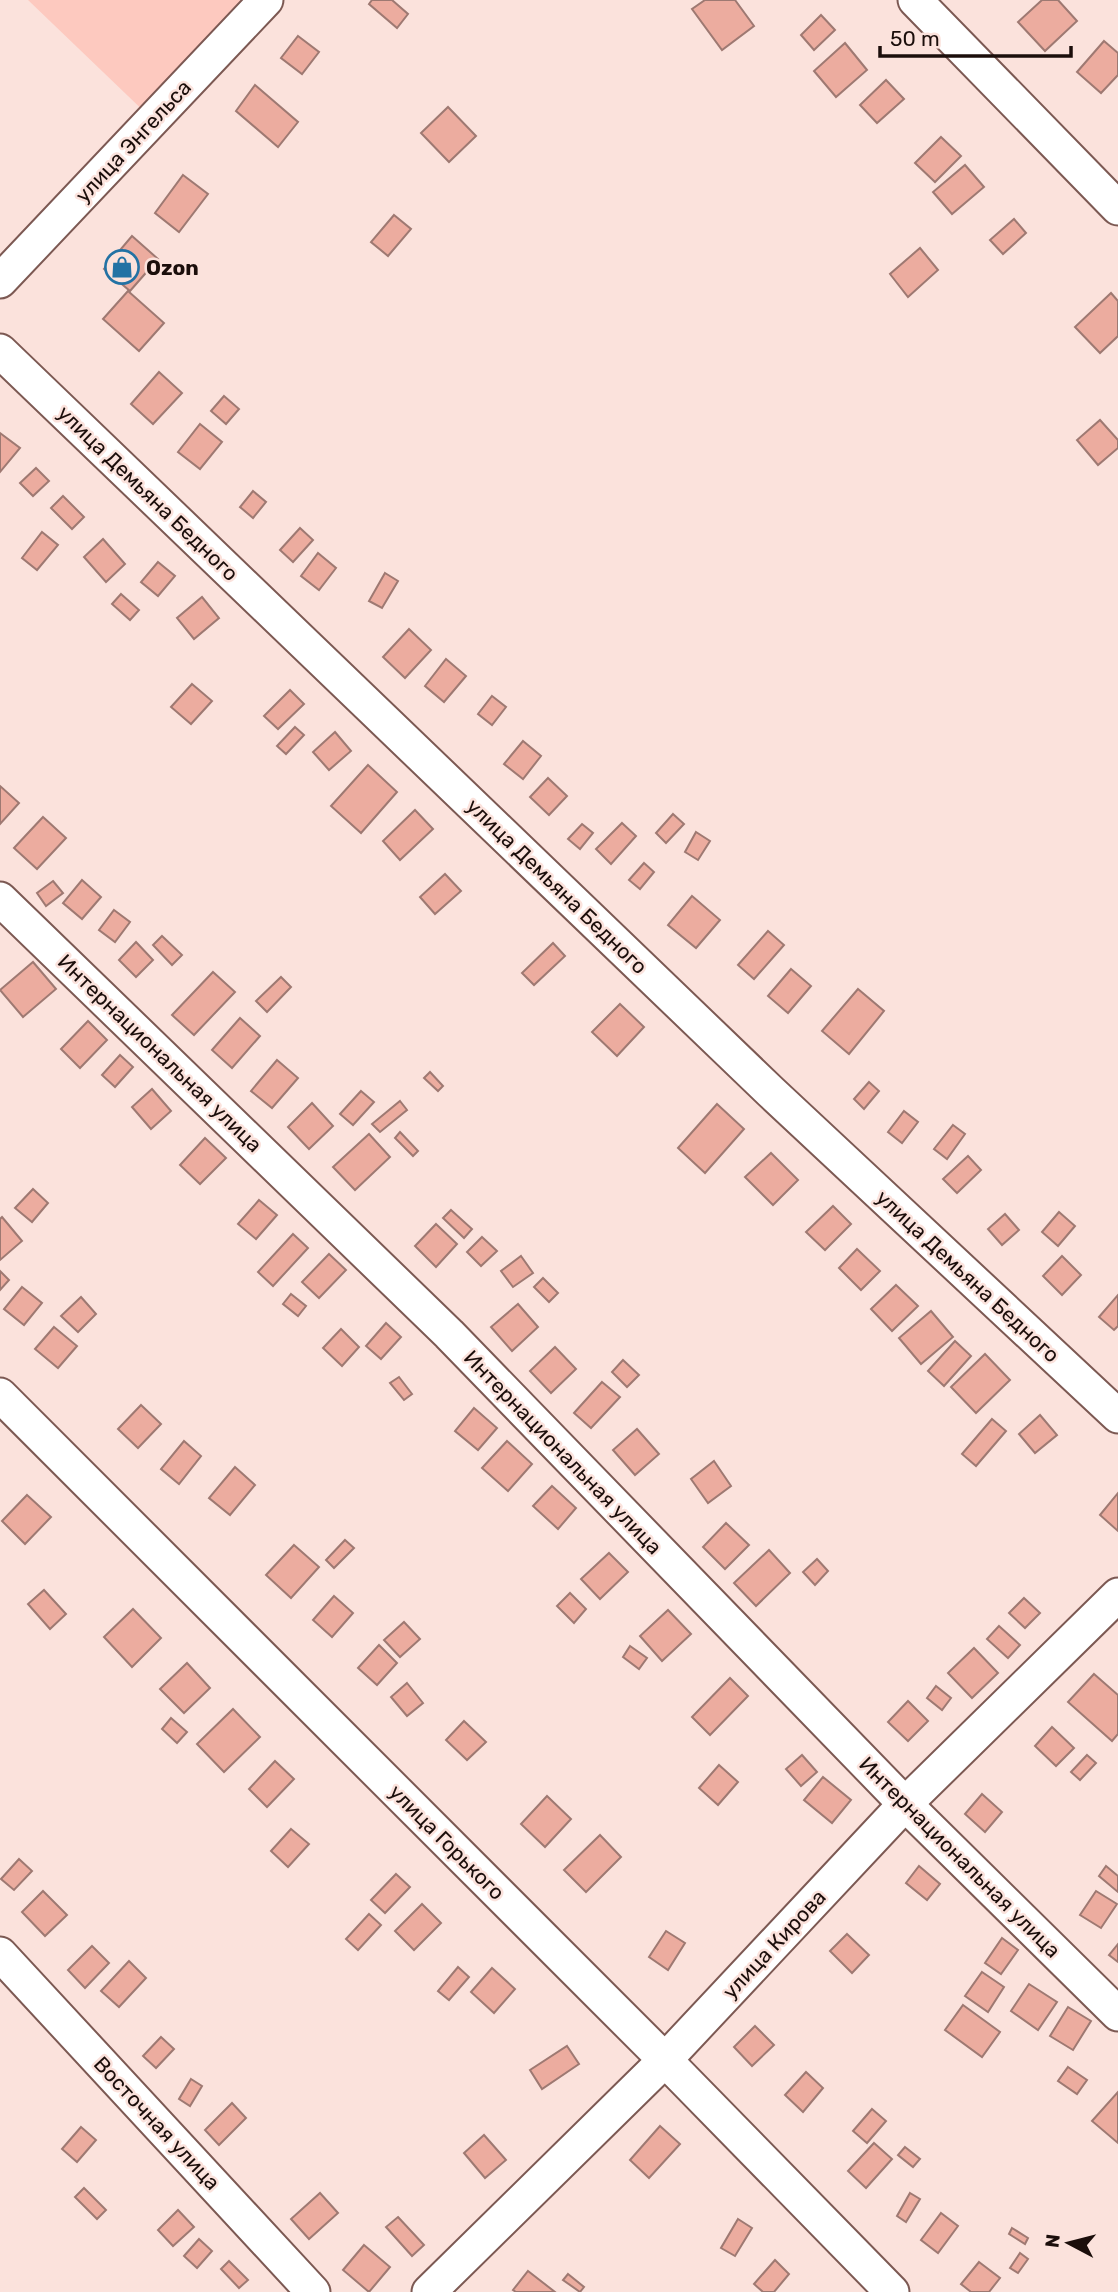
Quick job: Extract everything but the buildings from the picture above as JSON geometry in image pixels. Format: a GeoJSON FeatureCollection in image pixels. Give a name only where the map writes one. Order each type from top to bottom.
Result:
{"type":"FeatureCollection","features":[{"type":"Feature","properties":{"kind":"street","name":"улица Энгельса"},"geometry":{"type":"LineString","coordinates":[[0,281],[266,0]]}},
{"type":"Feature","properties":{"kind":"street"},"geometry":{"type":"LineString","coordinates":[[915,0],[1118,208]]}},
{"type":"Feature","properties":{"kind":"street","name":"улица Демьяна Бедного"},"geometry":{"type":"LineString","coordinates":[[0,351],[771,1092],[1118,1416]]}},
{"type":"Feature","properties":{"kind":"street","name":"Интернациональная улица"},"geometry":{"type":"LineString","coordinates":[[0,898],[449,1334],[905,1804],[1118,2014]]}},
{"type":"Feature","properties":{"kind":"street","name":"улица Горького"},"geometry":{"type":"LineString","coordinates":[[0,1395],[665,2060],[892,2292]]}},
{"type":"Feature","properties":{"kind":"street","name":"улица Кирова"},"geometry":{"type":"LineString","coordinates":[[429,2292],[665,2060],[905,1804],[1118,1595]]}},
{"type":"Feature","properties":{"kind":"street","name":"Восточная улица"},"geometry":{"type":"LineString","coordinates":[[0,1954],[313,2292]]}},
{"type":"Feature","properties":{"kind":"shaded area"},"geometry":{"type":"Polygon","coordinates":[[[28,0],[267,0],[153,120],[28,0]]]}},
{"type":"Feature","properties":{"kind":"place","name":"Ozon"},"geometry":{"type":"Point","coordinates":[122,267]}}]}
